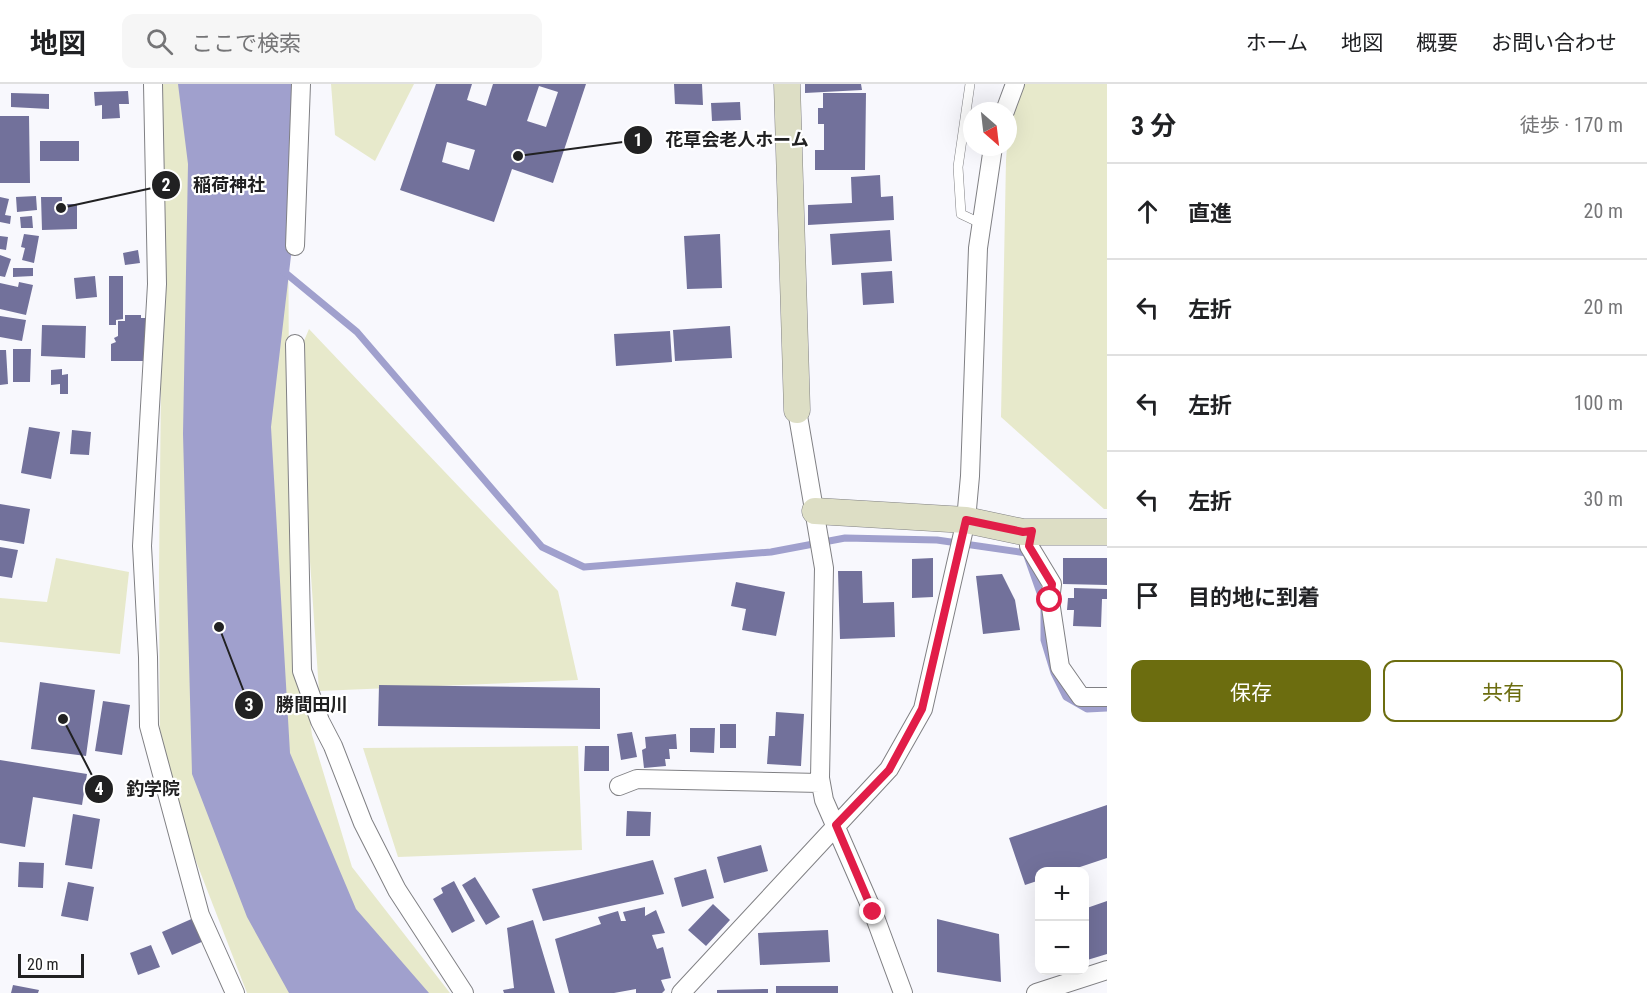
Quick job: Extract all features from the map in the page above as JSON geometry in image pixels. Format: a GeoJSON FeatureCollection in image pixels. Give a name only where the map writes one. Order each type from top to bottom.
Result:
{"type":"FeatureCollection","features":[{"type":"Feature","properties":{"kind":"street"},"geometry":{"type":"LineString","coordinates":[[153,84],[157,284],[142,546],[149,726],[200,915],[235,993]]}},
{"type":"Feature","properties":{"kind":"street"},"geometry":{"type":"LineString","coordinates":[[295,246],[301,84]]}},
{"type":"Feature","properties":{"kind":"street"},"geometry":{"type":"LineString","coordinates":[[787,84],[797,410],[824,568],[820,783],[824,800],[873,912],[903,993]]}},
{"type":"Feature","properties":{"kind":"street"},"geometry":{"type":"LineString","coordinates":[[1008,102],[1015,84]]}},
{"type":"Feature","properties":{"kind":"street"},"geometry":{"type":"LineString","coordinates":[[681,993],[889,770],[922,709],[965,525],[970,476],[978,248],[992,156]]}},
{"type":"Feature","properties":{"kind":"street"},"geometry":{"type":"LineString","coordinates":[[295,344],[302,671],[320,721],[333,746],[363,823],[398,890],[464,993]]}},
{"type":"Feature","properties":{"kind":"street"},"geometry":{"type":"LineString","coordinates":[[816,520],[965,525],[1023,532],[1107,532]]}},
{"type":"Feature","properties":{"kind":"street"},"geometry":{"type":"LineString","coordinates":[[1032,531],[1029,546],[1052,584],[1050,600],[1060,666],[1081,697],[1107,697]]}},
{"type":"Feature","properties":{"kind":"street"},"geometry":{"type":"LineString","coordinates":[[619,786],[637,779],[820,783]]}},
{"type":"Feature","properties":{"kind":"street"},"geometry":{"type":"LineString","coordinates":[[1036,993],[1107,969]]}},
{"type":"Feature","properties":{"kind":"lane"},"geometry":{"type":"LineString","coordinates":[[970,84],[958,167],[961,214],[982,224]]}},
{"type":"Feature","properties":{"kind":"green space"},"geometry":{"type":"Polygon","coordinates":[[[143,84],[281,84],[288,194],[290,573],[312,735],[352,867],[450,993],[247,993],[160,768],[159,574],[163,194],[143,84]]]}},
{"type":"Feature","properties":{"kind":"green space"},"geometry":{"type":"Polygon","coordinates":[[[331,84],[414,84],[375,161],[335,135],[331,84]]]}},
{"type":"Feature","properties":{"kind":"green space"},"geometry":{"type":"Polygon","coordinates":[[[1012,84],[1107,84],[1107,509],[1104,509],[1001,417],[1006,160],[1006,156],[1017,156],[1017,102],[1011,102],[1012,84]]]}},
{"type":"Feature","properties":{"kind":"green space"},"geometry":{"type":"Polygon","coordinates":[[[309,329],[558,591],[578,680],[319,691],[296,360],[309,329]]]}},
{"type":"Feature","properties":{"kind":"green space"},"geometry":{"type":"Polygon","coordinates":[[[56,558],[129,572],[120,654],[0,642],[0,598],[47,602],[56,558]]]}},
{"type":"Feature","properties":{"kind":"green space"},"geometry":{"type":"Polygon","coordinates":[[[578,746],[582,850],[398,857],[363,748],[578,746]]]}},
{"type":"Feature","properties":{"kind":"water"},"geometry":{"type":"Polygon","coordinates":[[[178,84],[300,84],[296,213],[271,427],[290,753],[356,909],[429,993],[289,993],[247,917],[192,774],[183,434],[188,164],[178,84]]]}},
{"type":"Feature","properties":{"kind":"building"},"geometry":{"type":"Polygon","coordinates":[[[436,84],[472,84],[467,100],[486,106],[493,84],[586,84],[553,183],[512,169],[494,222],[400,190],[436,84]],[[539,86],[527,121],[546,127],[558,92],[539,86]],[[447,142],[442,162],[469,170],[475,150],[447,142]]]}},
{"type":"Feature","properties":{"kind":"building"},"geometry":{"type":"Polygon","coordinates":[[[674,84],[702,84],[703,105],[675,104],[674,84]]]}},
{"type":"Feature","properties":{"kind":"building"},"geometry":{"type":"Polygon","coordinates":[[[805,84],[861,84],[862,90],[805,93],[805,84]]]}},
{"type":"Feature","properties":{"kind":"building"},"geometry":{"type":"Polygon","coordinates":[[[128,91],[129,104],[119,104],[120,118],[102,119],[102,105],[95,106],[94,92],[128,91]]]}},
{"type":"Feature","properties":{"kind":"building"},"geometry":{"type":"Polygon","coordinates":[[[11,93],[49,94],[49,109],[11,107],[11,93]]]}},
{"type":"Feature","properties":{"kind":"building"},"geometry":{"type":"Polygon","coordinates":[[[823,93],[866,93],[865,170],[815,170],[815,150],[824,150],[824,124],[818,124],[818,108],[823,108],[823,93]]]}},
{"type":"Feature","properties":{"kind":"building"},"geometry":{"type":"Polygon","coordinates":[[[740,102],[741,120],[712,121],[711,103],[740,102]]]}},
{"type":"Feature","properties":{"kind":"building"},"geometry":{"type":"Polygon","coordinates":[[[0,116],[29,116],[30,183],[0,183],[0,116]]]}},
{"type":"Feature","properties":{"kind":"building"},"geometry":{"type":"Polygon","coordinates":[[[40,141],[79,141],[79,161],[40,161],[40,141]]]}},
{"type":"Feature","properties":{"kind":"building"},"geometry":{"type":"Polygon","coordinates":[[[880,175],[881,197],[893,196],[894,220],[808,225],[808,205],[852,203],[851,177],[880,175]]]}},
{"type":"Feature","properties":{"kind":"building"},"geometry":{"type":"Polygon","coordinates":[[[36,196],[37,210],[17,212],[16,197],[36,196]]]}},
{"type":"Feature","properties":{"kind":"building"},"geometry":{"type":"Polygon","coordinates":[[[0,197],[9,199],[5,215],[11,216],[10,224],[0,222],[0,197]]]}},
{"type":"Feature","properties":{"kind":"building"},"geometry":{"type":"Polygon","coordinates":[[[41,197],[62,197],[62,204],[77,204],[77,229],[42,230],[41,197]]]}},
{"type":"Feature","properties":{"kind":"building"},"geometry":{"type":"Polygon","coordinates":[[[32,216],[33,228],[21,228],[20,217],[32,216]]]}},
{"type":"Feature","properties":{"kind":"building"},"geometry":{"type":"Polygon","coordinates":[[[890,230],[892,261],[832,265],[830,234],[890,230]]]}},
{"type":"Feature","properties":{"kind":"building"},"geometry":{"type":"Polygon","coordinates":[[[24,234],[39,236],[34,263],[22,260],[25,248],[21,247],[24,234]]]}},
{"type":"Feature","properties":{"kind":"building"},"geometry":{"type":"Polygon","coordinates":[[[720,234],[722,288],[687,289],[684,236],[720,234]]]}},
{"type":"Feature","properties":{"kind":"building"},"geometry":{"type":"Polygon","coordinates":[[[0,236],[8,237],[6,250],[0,249],[0,236]]]}},
{"type":"Feature","properties":{"kind":"building"},"geometry":{"type":"Polygon","coordinates":[[[138,250],[140,263],[125,265],[123,253],[138,250]]]}},
{"type":"Feature","properties":{"kind":"building"},"geometry":{"type":"Polygon","coordinates":[[[0,255],[11,259],[5,277],[0,276],[0,255]]]}},
{"type":"Feature","properties":{"kind":"building"},"geometry":{"type":"Polygon","coordinates":[[[13,268],[33,268],[33,276],[13,277],[13,268]]]}},
{"type":"Feature","properties":{"kind":"building"},"geometry":{"type":"Polygon","coordinates":[[[892,271],[894,303],[863,305],[861,273],[892,271]]]}},
{"type":"Feature","properties":{"kind":"building"},"geometry":{"type":"Polygon","coordinates":[[[95,276],[97,297],[76,299],[74,278],[95,276]]]}},
{"type":"Feature","properties":{"kind":"building"},"geometry":{"type":"Polygon","coordinates":[[[109,276],[123,276],[123,319],[116,320],[116,325],[109,325],[109,276]]]}},
{"type":"Feature","properties":{"kind":"building"},"geometry":{"type":"Polygon","coordinates":[[[19,282],[33,285],[26,315],[0,309],[0,283],[18,287],[19,282]]]}},
{"type":"Feature","properties":{"kind":"building"},"geometry":{"type":"Polygon","coordinates":[[[125,315],[141,315],[141,318],[146,318],[147,361],[111,361],[111,344],[116,342],[114,338],[118,336],[118,321],[125,321],[125,315]]]}},
{"type":"Feature","properties":{"kind":"building"},"geometry":{"type":"Polygon","coordinates":[[[0,316],[26,320],[22,341],[0,337],[0,316]]]}},
{"type":"Feature","properties":{"kind":"building"},"geometry":{"type":"Polygon","coordinates":[[[42,325],[86,326],[85,358],[41,356],[42,325]]]}},
{"type":"Feature","properties":{"kind":"building"},"geometry":{"type":"Polygon","coordinates":[[[730,326],[732,358],[675,361],[673,330],[730,326]]]}},
{"type":"Feature","properties":{"kind":"building"},"geometry":{"type":"Polygon","coordinates":[[[670,331],[672,362],[616,366],[614,334],[670,331]]]}},
{"type":"Feature","properties":{"kind":"building"},"geometry":{"type":"Polygon","coordinates":[[[13,349],[31,349],[30,382],[13,382],[13,349]]]}},
{"type":"Feature","properties":{"kind":"building"},"geometry":{"type":"Polygon","coordinates":[[[0,350],[6,350],[8,384],[0,385],[0,350]]]}},
{"type":"Feature","properties":{"kind":"building"},"geometry":{"type":"Polygon","coordinates":[[[62,369],[62,375],[68,374],[68,394],[60,394],[60,384],[51,385],[51,370],[62,369]]]}},
{"type":"Feature","properties":{"kind":"building"},"geometry":{"type":"Polygon","coordinates":[[[29,427],[60,432],[51,479],[21,473],[29,427]]]}},
{"type":"Feature","properties":{"kind":"building"},"geometry":{"type":"Polygon","coordinates":[[[72,430],[91,432],[89,455],[70,454],[72,430]]]}},
{"type":"Feature","properties":{"kind":"building"},"geometry":{"type":"Polygon","coordinates":[[[0,504],[30,509],[24,544],[0,540],[0,504]]]}},
{"type":"Feature","properties":{"kind":"building"},"geometry":{"type":"Polygon","coordinates":[[[0,547],[18,550],[12,578],[0,576],[0,547]]]}},
{"type":"Feature","properties":{"kind":"building"},"geometry":{"type":"Polygon","coordinates":[[[933,558],[933,597],[912,598],[912,559],[933,558]]]}},
{"type":"Feature","properties":{"kind":"building"},"geometry":{"type":"Polygon","coordinates":[[[1063,558],[1107,558],[1107,585],[1063,584],[1063,558]]]}},
{"type":"Feature","properties":{"kind":"building"},"geometry":{"type":"Polygon","coordinates":[[[838,571],[862,571],[863,603],[894,602],[895,637],[840,639],[838,571]]]}},
{"type":"Feature","properties":{"kind":"building"},"geometry":{"type":"Polygon","coordinates":[[[1002,574],[1015,600],[1020,630],[983,634],[976,576],[1002,574]]]}},
{"type":"Feature","properties":{"kind":"building"},"geometry":{"type":"Polygon","coordinates":[[[736,582],[785,592],[776,636],[742,630],[746,609],[731,606],[736,582]]]}},
{"type":"Feature","properties":{"kind":"building"},"geometry":{"type":"Polygon","coordinates":[[[1074,588],[1107,589],[1107,599],[1102,599],[1101,627],[1073,626],[1074,610],[1067,610],[1068,598],[1074,598],[1074,588]]]}},
{"type":"Feature","properties":{"kind":"building"},"geometry":{"type":"Polygon","coordinates":[[[40,682],[95,690],[86,756],[31,749],[40,682]]]}},
{"type":"Feature","properties":{"kind":"building"},"geometry":{"type":"Polygon","coordinates":[[[379,685],[600,688],[600,729],[378,726],[379,685]]]}},
{"type":"Feature","properties":{"kind":"building"},"geometry":{"type":"Polygon","coordinates":[[[103,701],[130,705],[122,755],[95,751],[103,701]]]}},
{"type":"Feature","properties":{"kind":"building"},"geometry":{"type":"Polygon","coordinates":[[[776,712],[804,714],[801,766],[767,764],[769,736],[775,736],[776,712]]]}},
{"type":"Feature","properties":{"kind":"building"},"geometry":{"type":"Polygon","coordinates":[[[720,724],[736,724],[736,748],[720,748],[720,724]]]}},
{"type":"Feature","properties":{"kind":"building"},"geometry":{"type":"Polygon","coordinates":[[[690,728],[715,728],[714,753],[690,752],[690,728]]]}},
{"type":"Feature","properties":{"kind":"building"},"geometry":{"type":"Polygon","coordinates":[[[632,732],[637,757],[621,760],[617,734],[632,732]]]}},
{"type":"Feature","properties":{"kind":"building"},"geometry":{"type":"Polygon","coordinates":[[[676,734],[677,749],[669,749],[670,759],[665,759],[666,766],[644,768],[642,750],[646,748],[645,737],[676,734]]]}},
{"type":"Feature","properties":{"kind":"building"},"geometry":{"type":"Polygon","coordinates":[[[585,746],[609,746],[609,771],[584,771],[585,746]]]}},
{"type":"Feature","properties":{"kind":"building"},"geometry":{"type":"Polygon","coordinates":[[[0,760],[87,774],[82,805],[33,797],[25,847],[0,843],[0,760]]]}},
{"type":"Feature","properties":{"kind":"building"},"geometry":{"type":"Polygon","coordinates":[[[1107,805],[1107,858],[1080,867],[1035,867],[1035,882],[1025,885],[1009,838],[1107,805]]]}},
{"type":"Feature","properties":{"kind":"building"},"geometry":{"type":"Polygon","coordinates":[[[627,811],[651,812],[650,836],[626,836],[627,811]]]}},
{"type":"Feature","properties":{"kind":"building"},"geometry":{"type":"Polygon","coordinates":[[[73,814],[100,819],[92,869],[65,865],[73,814]]]}},
{"type":"Feature","properties":{"kind":"building"},"geometry":{"type":"Polygon","coordinates":[[[761,845],[768,871],[724,883],[717,857],[761,845]]]}},
{"type":"Feature","properties":{"kind":"building"},"geometry":{"type":"Polygon","coordinates":[[[653,860],[664,894],[543,921],[532,889],[653,860]]]}},
{"type":"Feature","properties":{"kind":"building"},"geometry":{"type":"Polygon","coordinates":[[[19,862],[44,863],[43,888],[18,887],[19,862]]]}},
{"type":"Feature","properties":{"kind":"building"},"geometry":{"type":"Polygon","coordinates":[[[706,869],[714,898],[682,907],[674,878],[706,869]]]}},
{"type":"Feature","properties":{"kind":"building"},"geometry":{"type":"Polygon","coordinates":[[[475,877],[500,917],[486,925],[462,885],[475,877]]]}},
{"type":"Feature","properties":{"kind":"building"},"geometry":{"type":"Polygon","coordinates":[[[454,881],[475,921],[452,933],[433,899],[443,893],[441,888],[454,881]]]}},
{"type":"Feature","properties":{"kind":"building"},"geometry":{"type":"Polygon","coordinates":[[[68,882],[94,887],[88,921],[61,916],[68,882]]]}},
{"type":"Feature","properties":{"kind":"building"},"geometry":{"type":"Polygon","coordinates":[[[1107,901],[1107,954],[1089,959],[1089,921],[1089,907],[1107,901]]]}},
{"type":"Feature","properties":{"kind":"building"},"geometry":{"type":"Polygon","coordinates":[[[713,904],[730,920],[706,946],[688,930],[713,904]]]}},
{"type":"Feature","properties":{"kind":"building"},"geometry":{"type":"Polygon","coordinates":[[[645,907],[645,916],[656,910],[665,933],[652,935],[657,949],[663,947],[671,978],[661,980],[665,990],[662,993],[636,993],[636,989],[614,993],[569,993],[555,939],[601,924],[598,917],[618,911],[621,921],[626,921],[623,912],[645,907]]]}},
{"type":"Feature","properties":{"kind":"building"},"geometry":{"type":"Polygon","coordinates":[[[196,917],[206,940],[172,955],[162,932],[196,917]]]}},
{"type":"Feature","properties":{"kind":"building"},"geometry":{"type":"Polygon","coordinates":[[[937,919],[999,934],[1001,982],[937,972],[937,919]]]}},
{"type":"Feature","properties":{"kind":"building"},"geometry":{"type":"Polygon","coordinates":[[[533,920],[555,993],[504,993],[503,990],[514,988],[507,928],[533,920]]]}},
{"type":"Feature","properties":{"kind":"building"},"geometry":{"type":"Polygon","coordinates":[[[828,930],[830,962],[760,965],[758,933],[828,930]]]}},
{"type":"Feature","properties":{"kind":"building"},"geometry":{"type":"Polygon","coordinates":[[[151,945],[160,967],[138,975],[130,953],[151,945]]]}},
{"type":"Feature","properties":{"kind":"building"},"geometry":{"type":"Polygon","coordinates":[[[13,985],[39,990],[38,993],[11,993],[13,985]]]}},
{"type":"Feature","properties":{"kind":"building"},"geometry":{"type":"Polygon","coordinates":[[[776,986],[838,986],[838,993],[776,993],[776,986]]]}},
{"type":"Feature","properties":{"kind":"building"},"geometry":{"type":"Polygon","coordinates":[[[768,989],[768,993],[717,993],[717,990],[768,989]]]}},
{"type":"Feature","properties":{"kind":"waterway"},"geometry":{"type":"LineString","coordinates":[[282,270],[357,332],[542,547],[584,567],[771,552],[845,538],[937,540],[1026,553],[1044,604],[1044,640],[1054,673],[1066,697],[1087,709],[1107,708]]}},
{"type":"Feature","properties":{"kind":"place","name":"花草会老人ホーム"},"geometry":{"type":"Point","coordinates":[518,156]}},
{"type":"Feature","properties":{"kind":"place","name":"稲荷神社"},"geometry":{"type":"Point","coordinates":[61,208]}},
{"type":"Feature","properties":{"kind":"place","name":"勝間田川"},"geometry":{"type":"Point","coordinates":[219,627]}},
{"type":"Feature","properties":{"kind":"place","name":"釣学院"},"geometry":{"type":"Point","coordinates":[63,719]}},
{"type":"Feature","properties":{"kind":"route"},"geometry":{"type":"LineString","coordinates":[[873,912],[836,825],[889,770],[922,709],[966,520],[1023,532],[1032,531],[1029,546],[1052,584],[1050,600]]}}]}
